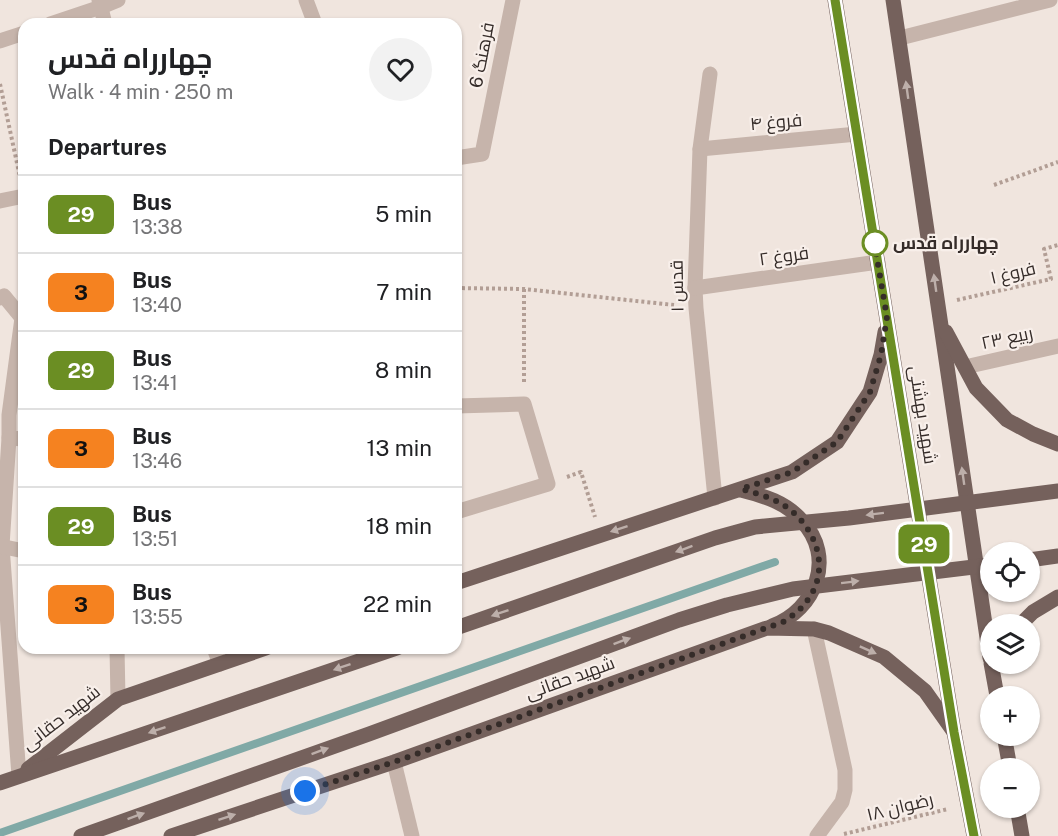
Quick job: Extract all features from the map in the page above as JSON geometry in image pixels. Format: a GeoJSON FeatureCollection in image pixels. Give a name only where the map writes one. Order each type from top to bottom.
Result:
{"type":"FeatureCollection","features":[{"type":"Feature","properties":{"kind":"main road","name":"شهید بهشتی"},"geometry":{"type":"LineString","coordinates":[[835,0],[954,732],[974,836]]}},
{"type":"Feature","properties":{"kind":"main road","name":"شهید بهشتی"},"geometry":{"type":"LineString","coordinates":[[893,0],[984,614]]}},
{"type":"Feature","properties":{"kind":"main road"},"geometry":{"type":"LineString","coordinates":[[462,581],[792,472],[837,442],[870,392],[881,355],[887,317]]}},
{"type":"Feature","properties":{"kind":"main road"},"geometry":{"type":"LineString","coordinates":[[941,322],[976,388],[1007,420],[1058,444]]}},
{"type":"Feature","properties":{"kind":"main road"},"geometry":{"type":"LineString","coordinates":[[741,489],[780,502],[802,520],[812,535],[818,551],[819,568],[816,584],[808,600],[797,613],[767,628]]}},
{"type":"Feature","properties":{"kind":"main road"},"geometry":{"type":"LineString","coordinates":[[462,626],[715,538],[755,527],[849,518],[1058,491]]}},
{"type":"Feature","properties":{"kind":"main road"},"geometry":{"type":"LineString","coordinates":[[1040,558],[1058,556]]}},
{"type":"Feature","properties":{"kind":"main road"},"geometry":{"type":"LineString","coordinates":[[81,836],[679,620],[727,605],[793,590],[980,566]]}},
{"type":"Feature","properties":{"kind":"main road"},"geometry":{"type":"LineString","coordinates":[[1031,614],[1058,597]]}},
{"type":"Feature","properties":{"kind":"main road","name":"شهید حقانی"},"geometry":{"type":"LineString","coordinates":[[171,836],[394,762],[767,628],[814,629],[829,633],[884,657],[925,691],[954,732]]}},
{"type":"Feature","properties":{"kind":"main road","name":"شهید حقانی"},"geometry":{"type":"LineString","coordinates":[[19,776],[118,699],[249,654]]}},
{"type":"Feature","properties":{"kind":"main road","name":"شهید حقانی"},"geometry":{"type":"LineString","coordinates":[[0,783],[379,654]]}},
{"type":"Feature","properties":{"kind":"main road"},"geometry":{"type":"LineString","coordinates":[[1019,818],[1022,836]]}},
{"type":"Feature","properties":{"kind":"street"},"geometry":{"type":"LineString","coordinates":[[65,18],[100,4],[118,0]]}},
{"type":"Feature","properties":{"kind":"street"},"geometry":{"type":"LineString","coordinates":[[306,0],[313,18]]}},
{"type":"Feature","properties":{"kind":"street","name":"فرهنگ 6"},"geometry":{"type":"LineString","coordinates":[[462,157],[482,154],[513,0]]}},
{"type":"Feature","properties":{"kind":"street"},"geometry":{"type":"LineString","coordinates":[[900,38],[1050,0]]}},
{"type":"Feature","properties":{"kind":"street"},"geometry":{"type":"LineString","coordinates":[[0,41],[18,35]]}},
{"type":"Feature","properties":{"kind":"street","name":"قدس ۱"},"geometry":{"type":"LineString","coordinates":[[710,74],[700,149],[695,288],[715,498]]}},
{"type":"Feature","properties":{"kind":"street","name":"فروغ ۴"},"geometry":{"type":"LineString","coordinates":[[700,149],[857,134]]}},
{"type":"Feature","properties":{"kind":"street"},"geometry":{"type":"LineString","coordinates":[[0,201],[18,197]]}},
{"type":"Feature","properties":{"kind":"street","name":"فروغ ۲"},"geometry":{"type":"LineString","coordinates":[[695,288],[878,262]]}},
{"type":"Feature","properties":{"kind":"street"},"geometry":{"type":"LineString","coordinates":[[0,298],[4,296],[18,312]]}},
{"type":"Feature","properties":{"kind":"street"},"geometry":{"type":"LineString","coordinates":[[18,344],[4,415],[16,438],[1,546],[19,776]]}},
{"type":"Feature","properties":{"kind":"street","name":"ربیع ۲۳"},"geometry":{"type":"LineString","coordinates":[[965,367],[1058,346]]}},
{"type":"Feature","properties":{"kind":"street"},"geometry":{"type":"LineString","coordinates":[[462,406],[524,404],[548,484],[462,510]]}},
{"type":"Feature","properties":{"kind":"street"},"geometry":{"type":"LineString","coordinates":[[1,546],[18,550]]}},
{"type":"Feature","properties":{"kind":"street"},"geometry":{"type":"LineString","coordinates":[[814,629],[845,770],[845,790],[842,802],[817,836]]}},
{"type":"Feature","properties":{"kind":"street"},"geometry":{"type":"LineString","coordinates":[[117,654],[118,699]]}},
{"type":"Feature","properties":{"kind":"street"},"geometry":{"type":"LineString","coordinates":[[216,654],[220,664]]}},
{"type":"Feature","properties":{"kind":"street"},"geometry":{"type":"LineString","coordinates":[[394,762],[412,836]]}},
{"type":"Feature","properties":{"kind":"path"},"geometry":{"type":"LineString","coordinates":[[0,84],[18,168]]}},
{"type":"Feature","properties":{"kind":"path"},"geometry":{"type":"LineString","coordinates":[[994,185],[1058,162]]}},
{"type":"Feature","properties":{"kind":"path","name":"فروغ ۱"},"geometry":{"type":"LineString","coordinates":[[938,304],[1050,279],[1044,249],[1058,246]]}},
{"type":"Feature","properties":{"kind":"path"},"geometry":{"type":"LineString","coordinates":[[462,288],[524,289],[696,308]]}},
{"type":"Feature","properties":{"kind":"path"},"geometry":{"type":"LineString","coordinates":[[524,289],[524,404]]}},
{"type":"Feature","properties":{"kind":"path"},"geometry":{"type":"LineString","coordinates":[[548,484],[581,472],[601,535]]}},
{"type":"Feature","properties":{"kind":"path","name":"رضوان ۱۸"},"geometry":{"type":"LineString","coordinates":[[838,836],[968,804]]}},
{"type":"Feature","properties":{"kind":"waterway"},"geometry":{"type":"LineString","coordinates":[[0,833],[775,562]]}},
{"type":"Feature","properties":{"kind":"bus line","name":"29"},"geometry":{"type":"LineString","coordinates":[[835,0],[954,732],[974,836]]}},
{"type":"Feature","properties":{"kind":"place","name":"چهارراه قدس"},"geometry":{"type":"Point","coordinates":[875,243]}},
{"type":"Feature","properties":{"kind":"route"},"geometry":{"type":"LineString","coordinates":[[305,791],[394,762],[783,622],[797,613],[808,600],[816,584],[819,568],[818,551],[812,535],[802,520],[780,502],[741,489],[792,472],[837,442],[870,392],[881,355],[887,317],[874,241],[875,243]]}}]}
